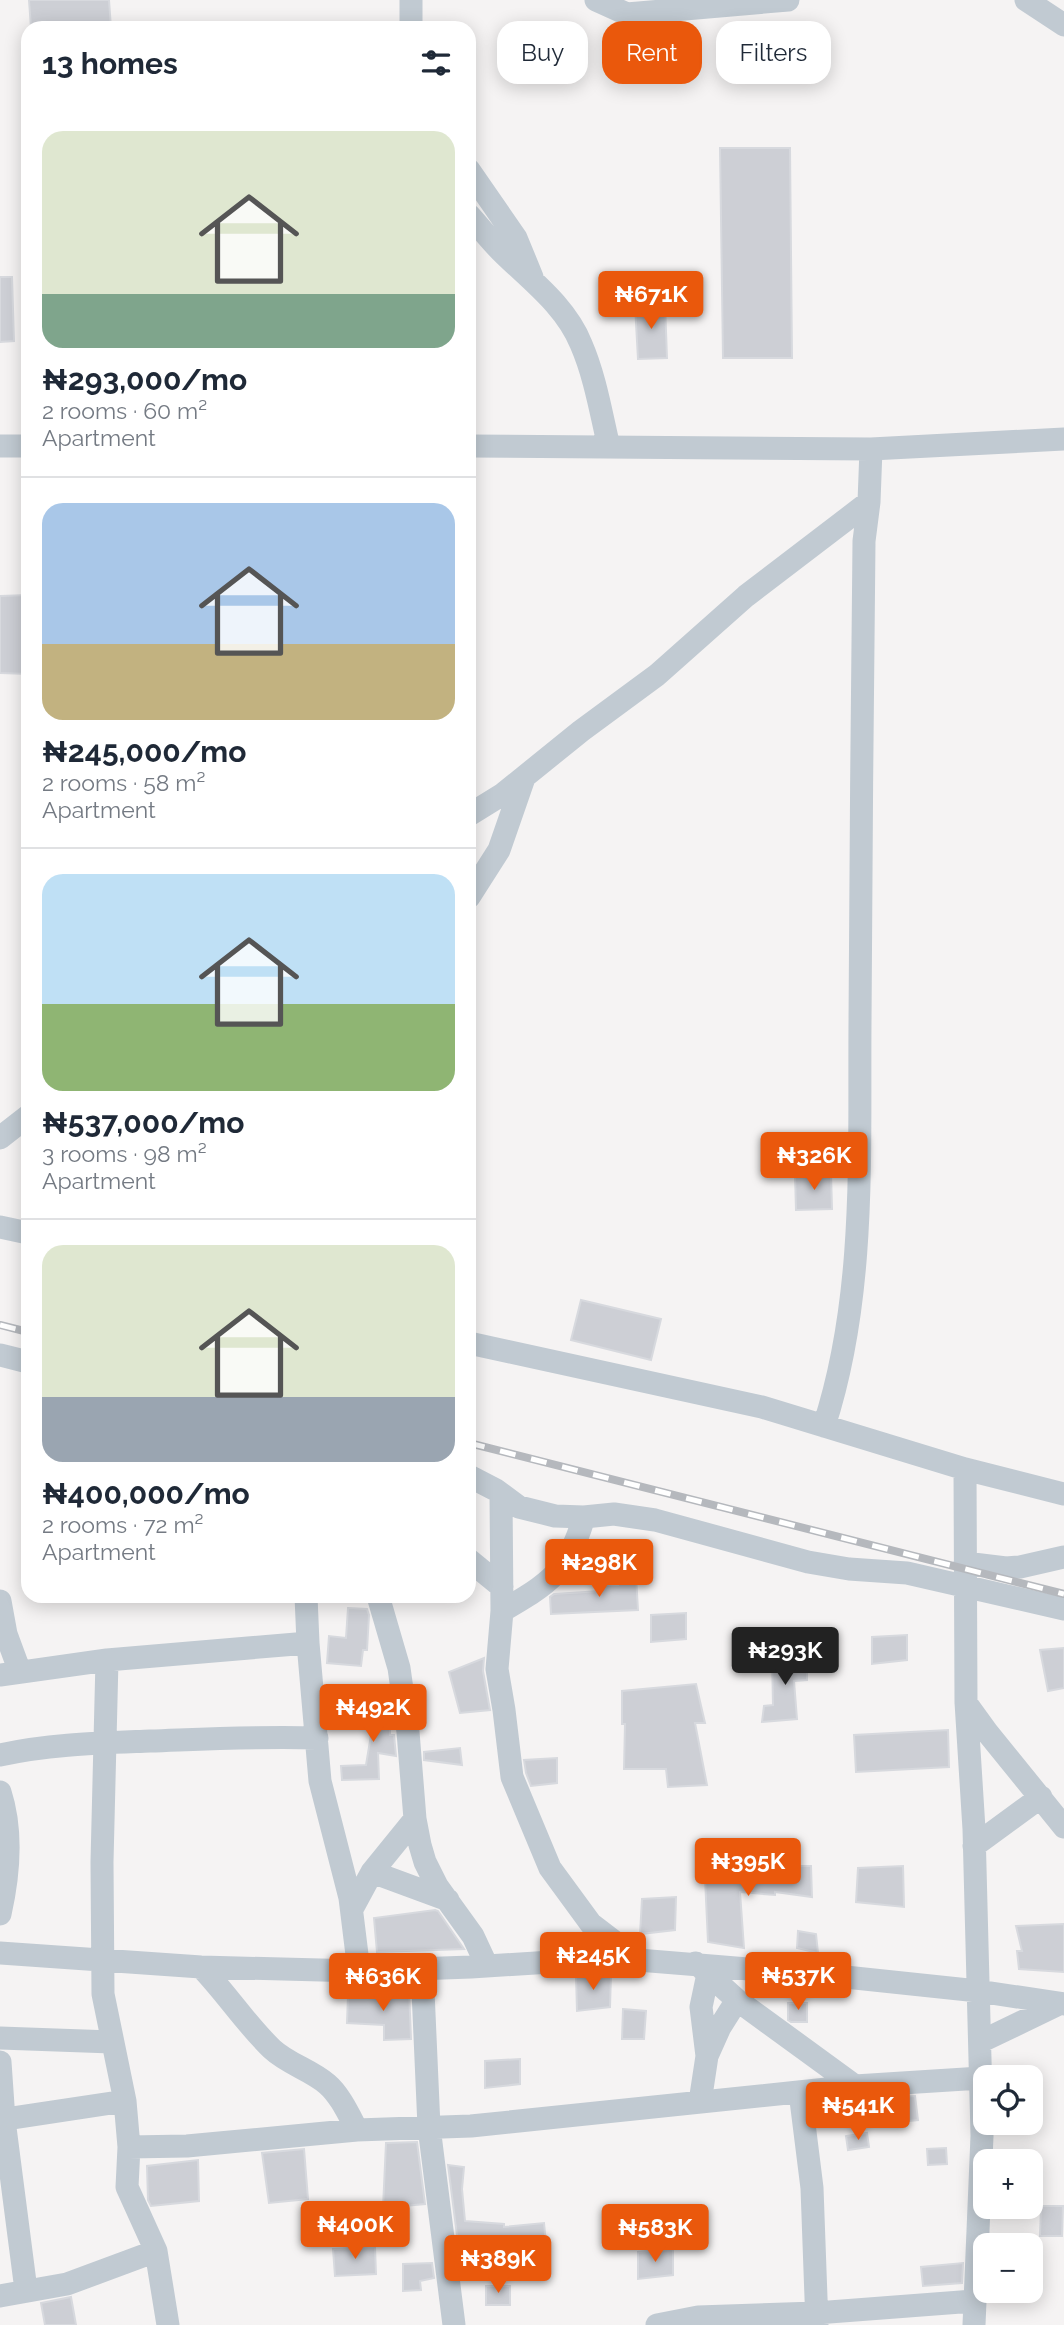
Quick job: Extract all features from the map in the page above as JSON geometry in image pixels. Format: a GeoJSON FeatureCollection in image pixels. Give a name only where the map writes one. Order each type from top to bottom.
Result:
{"type":"FeatureCollection","features":[{"type":"Feature","properties":{"kind":"street"},"geometry":{"type":"LineString","coordinates":[[411,0],[411,21]]}},
{"type":"Feature","properties":{"kind":"street"},"geometry":{"type":"LineString","coordinates":[[596,0],[627,14],[788,0]]}},
{"type":"Feature","properties":{"kind":"street"},"geometry":{"type":"LineString","coordinates":[[1026,0],[1064,25]]}},
{"type":"Feature","properties":{"kind":"street"},"geometry":{"type":"LineString","coordinates":[[476,180],[516,238],[533,279]]}},
{"type":"Feature","properties":{"kind":"street"},"geometry":{"type":"LineString","coordinates":[[476,223],[503,254],[533,279],[559,307],[581,342],[610,447]]}},
{"type":"Feature","properties":{"kind":"street"},"geometry":{"type":"LineString","coordinates":[[476,446],[871,449],[1064,439]]}},
{"type":"Feature","properties":{"kind":"street"},"geometry":{"type":"LineString","coordinates":[[0,446],[21,446]]}},
{"type":"Feature","properties":{"kind":"street"},"geometry":{"type":"LineString","coordinates":[[824,1426],[837,1388],[849,1314],[858,1201],[864,541],[871,449]]}},
{"type":"Feature","properties":{"kind":"street"},"geometry":{"type":"LineString","coordinates":[[476,810],[524,778],[581,731],[657,675],[790,560],[869,502]]}},
{"type":"Feature","properties":{"kind":"street"},"geometry":{"type":"LineString","coordinates":[[476,887],[499,850],[524,778]]}},
{"type":"Feature","properties":{"kind":"street"},"geometry":{"type":"LineString","coordinates":[[0,1138],[21,1122]]}},
{"type":"Feature","properties":{"kind":"street"},"geometry":{"type":"LineString","coordinates":[[0,1227],[21,1232]]}},
{"type":"Feature","properties":{"kind":"street"},"geometry":{"type":"LineString","coordinates":[[476,1345],[750,1405],[965,1469],[1064,1494]]}},
{"type":"Feature","properties":{"kind":"street"},"geometry":{"type":"LineString","coordinates":[[0,1355],[21,1360]]}},
{"type":"Feature","properties":{"kind":"street"},"geometry":{"type":"LineString","coordinates":[[965,1469],[966,1702],[974,1846],[981,2065]]}},
{"type":"Feature","properties":{"kind":"street"},"geometry":{"type":"LineString","coordinates":[[476,1480],[519,1507],[555,1516],[614,1514],[655,1520],[807,1562],[849,1569],[965,1574],[1020,1567],[1064,1557]]}},
{"type":"Feature","properties":{"kind":"street"},"geometry":{"type":"LineString","coordinates":[[501,1494],[502,1611],[497,1670],[512,1777],[550,1868],[590,1924],[638,1960]]}},
{"type":"Feature","properties":{"kind":"street"},"geometry":{"type":"LineString","coordinates":[[502,1611],[546,1583],[564,1566],[577,1542],[584,1517]]}},
{"type":"Feature","properties":{"kind":"street"},"geometry":{"type":"LineString","coordinates":[[476,1566],[502,1587]]}},
{"type":"Feature","properties":{"kind":"street"},"geometry":{"type":"LineString","coordinates":[[965,1574],[1064,1609]]}},
{"type":"Feature","properties":{"kind":"street"},"geometry":{"type":"LineString","coordinates":[[0,1601],[3,1639],[10,1673],[107,1660],[308,1643]]}},
{"type":"Feature","properties":{"kind":"street"},"geometry":{"type":"LineString","coordinates":[[306,1603],[320,1781],[345,1874],[359,1970]]}},
{"type":"Feature","properties":{"kind":"street"},"geometry":{"type":"LineString","coordinates":[[380,1603],[399,1668],[408,1732],[415,1819],[425,1862],[438,1886],[473,1936],[487,1966]]}},
{"type":"Feature","properties":{"kind":"street"},"geometry":{"type":"LineString","coordinates":[[107,1660],[102,1862],[103,1994],[125,2101],[127,2187],[156,2251],[168,2325]]}},
{"type":"Feature","properties":{"kind":"street"},"geometry":{"type":"LineString","coordinates":[[966,1702],[1064,1827]]}},
{"type":"Feature","properties":{"kind":"street"},"geometry":{"type":"LineString","coordinates":[[0,1755],[106,1743],[317,1738]]}},
{"type":"Feature","properties":{"kind":"street"},"geometry":{"type":"LineString","coordinates":[[0,1792],[4,1805],[9,1864],[0,1914]]}},
{"type":"Feature","properties":{"kind":"street"},"geometry":{"type":"LineString","coordinates":[[974,1846],[1041,1797]]}},
{"type":"Feature","properties":{"kind":"street"},"geometry":{"type":"LineString","coordinates":[[352,1909],[372,1872],[415,1819]]}},
{"type":"Feature","properties":{"kind":"street"},"geometry":{"type":"LineString","coordinates":[[345,1874],[425,1862]]}},
{"type":"Feature","properties":{"kind":"street"},"geometry":{"type":"LineString","coordinates":[[372,1872],[448,1900]]}},
{"type":"Feature","properties":{"kind":"street"},"geometry":{"type":"LineString","coordinates":[[0,1953],[201,1967],[359,1970],[638,1960],[702,1969],[978,1991],[1062,2004]]}},
{"type":"Feature","properties":{"kind":"street"},"geometry":{"type":"LineString","coordinates":[[201,1967],[224,1991],[253,2030],[274,2050],[327,2084],[357,2130]]}},
{"type":"Feature","properties":{"kind":"street"},"geometry":{"type":"LineString","coordinates":[[422,1968],[429,2127],[454,2325]]}},
{"type":"Feature","properties":{"kind":"street"},"geometry":{"type":"LineString","coordinates":[[702,1969],[737,2000],[855,2086]]}},
{"type":"Feature","properties":{"kind":"street"},"geometry":{"type":"LineString","coordinates":[[700,2102],[705,2063],[701,2007],[702,1969]]}},
{"type":"Feature","properties":{"kind":"street"},"geometry":{"type":"LineString","coordinates":[[705,2063],[720,2027],[737,2000]]}},
{"type":"Feature","properties":{"kind":"street"},"geometry":{"type":"LineString","coordinates":[[980,2042],[1062,2004]]}},
{"type":"Feature","properties":{"kind":"street"},"geometry":{"type":"LineString","coordinates":[[0,2038],[112,2042]]}},
{"type":"Feature","properties":{"kind":"street"},"geometry":{"type":"LineString","coordinates":[[0,2063],[2,2120],[26,2290]]}},
{"type":"Feature","properties":{"kind":"street"},"geometry":{"type":"LineString","coordinates":[[705,2063],[726,2099]]}},
{"type":"Feature","properties":{"kind":"street"},"geometry":{"type":"LineString","coordinates":[[128,2147],[200,2145],[357,2130],[471,2126],[855,2086],[973,2079]]}},
{"type":"Feature","properties":{"kind":"street"},"geometry":{"type":"LineString","coordinates":[[800,2092],[812,2188],[817,2319]]}},
{"type":"Feature","properties":{"kind":"street"},"geometry":{"type":"LineString","coordinates":[[2,2120],[125,2101]]}},
{"type":"Feature","properties":{"kind":"street"},"geometry":{"type":"LineString","coordinates":[[978,2233],[981,2135]]}},
{"type":"Feature","properties":{"kind":"street"},"geometry":{"type":"LineString","coordinates":[[0,2296],[67,2284],[156,2251]]}},
{"type":"Feature","properties":{"kind":"street"},"geometry":{"type":"LineString","coordinates":[[657,2325],[698,2317],[817,2319],[973,2301]]}},
{"type":"Feature","properties":{"kind":"street"},"geometry":{"type":"LineString","coordinates":[[974,2303],[974,2325]]}},
{"type":"Feature","properties":{"kind":"building"},"geometry":{"type":"Polygon","coordinates":[[[29,0],[109,0],[110,21],[30,21],[29,0]]]}},
{"type":"Feature","properties":{"kind":"building"},"geometry":{"type":"Polygon","coordinates":[[[720,148],[790,148],[792,358],[723,358],[720,148]]]}},
{"type":"Feature","properties":{"kind":"building"},"geometry":{"type":"Polygon","coordinates":[[[0,277],[12,277],[14,341],[0,342],[0,277]]]}},
{"type":"Feature","properties":{"kind":"building"},"geometry":{"type":"Polygon","coordinates":[[[665,304],[667,358],[638,359],[635,305],[665,304]]]}},
{"type":"Feature","properties":{"kind":"building"},"geometry":{"type":"Polygon","coordinates":[[[21,595],[21,674],[0,673],[0,596],[21,595]]]}},
{"type":"Feature","properties":{"kind":"building"},"geometry":{"type":"Polygon","coordinates":[[[831,1173],[832,1209],[796,1210],[795,1174],[831,1173]]]}},
{"type":"Feature","properties":{"kind":"building"},"geometry":{"type":"Polygon","coordinates":[[[581,1300],[661,1319],[651,1360],[571,1340],[581,1300]]]}},
{"type":"Feature","properties":{"kind":"building"},"geometry":{"type":"Polygon","coordinates":[[[636,1576],[638,1610],[551,1614],[550,1597],[554,1594],[601,1591],[601,1585],[618,1585],[618,1577],[636,1576]]]}},
{"type":"Feature","properties":{"kind":"building"},"geometry":{"type":"Polygon","coordinates":[[[348,1608],[367,1609],[369,1615],[367,1650],[363,1650],[361,1666],[327,1663],[329,1636],[346,1638],[348,1608]]]}},
{"type":"Feature","properties":{"kind":"building"},"geometry":{"type":"Polygon","coordinates":[[[686,1613],[686,1639],[651,1642],[651,1615],[686,1613]]]}},
{"type":"Feature","properties":{"kind":"building"},"geometry":{"type":"Polygon","coordinates":[[[907,1635],[907,1660],[872,1664],[872,1637],[907,1635]]]}},
{"type":"Feature","properties":{"kind":"building"},"geometry":{"type":"Polygon","coordinates":[[[1064,1648],[1064,1688],[1048,1691],[1040,1650],[1064,1648]]]}},
{"type":"Feature","properties":{"kind":"building"},"geometry":{"type":"Polygon","coordinates":[[[807,1654],[807,1680],[794,1681],[797,1719],[762,1722],[764,1706],[773,1705],[772,1657],[807,1654]]]}},
{"type":"Feature","properties":{"kind":"building"},"geometry":{"type":"Polygon","coordinates":[[[484,1658],[483,1671],[490,1710],[460,1713],[449,1672],[484,1658]]]}},
{"type":"Feature","properties":{"kind":"building"},"geometry":{"type":"Polygon","coordinates":[[[696,1684],[705,1723],[695,1723],[707,1785],[668,1787],[666,1769],[624,1769],[625,1724],[622,1724],[622,1691],[696,1684]]]}},
{"type":"Feature","properties":{"kind":"building"},"geometry":{"type":"Polygon","coordinates":[[[361,1706],[390,1706],[390,1735],[394,1735],[396,1756],[378,1753],[379,1779],[342,1780],[341,1766],[366,1765],[373,1723],[361,1722],[361,1706]]]}},
{"type":"Feature","properties":{"kind":"building"},"geometry":{"type":"Polygon","coordinates":[[[948,1730],[949,1767],[856,1772],[854,1735],[948,1730]]]}},
{"type":"Feature","properties":{"kind":"building"},"geometry":{"type":"Polygon","coordinates":[[[460,1748],[462,1765],[424,1760],[424,1752],[460,1748]]]}},
{"type":"Feature","properties":{"kind":"building"},"geometry":{"type":"Polygon","coordinates":[[[557,1758],[557,1783],[531,1786],[524,1760],[557,1758]]]}},
{"type":"Feature","properties":{"kind":"building"},"geometry":{"type":"Polygon","coordinates":[[[811,1866],[812,1897],[775,1892],[775,1895],[740,1892],[744,1948],[708,1942],[705,1878],[754,1869],[811,1866]]]}},
{"type":"Feature","properties":{"kind":"building"},"geometry":{"type":"Polygon","coordinates":[[[903,1866],[904,1907],[856,1902],[858,1868],[903,1866]]]}},
{"type":"Feature","properties":{"kind":"building"},"geometry":{"type":"Polygon","coordinates":[[[676,1897],[675,1930],[640,1934],[642,1899],[676,1897]]]}},
{"type":"Feature","properties":{"kind":"building"},"geometry":{"type":"Polygon","coordinates":[[[435,1910],[464,1949],[377,1952],[374,1918],[435,1910]]]}},
{"type":"Feature","properties":{"kind":"building"},"geometry":{"type":"Polygon","coordinates":[[[1064,1924],[1064,1972],[1019,1969],[1017,1951],[1022,1951],[1016,1926],[1064,1924]]]}},
{"type":"Feature","properties":{"kind":"building"},"geometry":{"type":"Polygon","coordinates":[[[798,1931],[816,1934],[818,1953],[797,1948],[798,1931]]]}},
{"type":"Feature","properties":{"kind":"building"},"geometry":{"type":"Polygon","coordinates":[[[611,1974],[610,2007],[577,2011],[576,1975],[611,1974]]]}},
{"type":"Feature","properties":{"kind":"building"},"geometry":{"type":"Polygon","coordinates":[[[409,1989],[411,2039],[384,2040],[384,2025],[347,2023],[348,1995],[383,1997],[383,1990],[409,1989]]]}},
{"type":"Feature","properties":{"kind":"building"},"geometry":{"type":"Polygon","coordinates":[[[788,2003],[807,2003],[807,2022],[788,2020],[788,2003]]]}},
{"type":"Feature","properties":{"kind":"building"},"geometry":{"type":"Polygon","coordinates":[[[623,2009],[646,2011],[644,2039],[622,2039],[623,2009]]]}},
{"type":"Feature","properties":{"kind":"building"},"geometry":{"type":"Polygon","coordinates":[[[520,2059],[520,2084],[485,2088],[485,2061],[520,2059]]]}},
{"type":"Feature","properties":{"kind":"building"},"geometry":{"type":"Polygon","coordinates":[[[915,2096],[918,2120],[899,2122],[897,2097],[915,2096]]]}},
{"type":"Feature","properties":{"kind":"building"},"geometry":{"type":"Polygon","coordinates":[[[867,2133],[869,2147],[848,2150],[846,2136],[867,2133]]]}},
{"type":"Feature","properties":{"kind":"building"},"geometry":{"type":"Polygon","coordinates":[[[417,2142],[425,2204],[383,2208],[386,2143],[417,2142]]]}},
{"type":"Feature","properties":{"kind":"building"},"geometry":{"type":"Polygon","coordinates":[[[946,2148],[947,2164],[928,2165],[927,2149],[946,2148]]]}},
{"type":"Feature","properties":{"kind":"building"},"geometry":{"type":"Polygon","coordinates":[[[304,2149],[308,2199],[269,2203],[262,2153],[304,2149]]]}},
{"type":"Feature","properties":{"kind":"building"},"geometry":{"type":"Polygon","coordinates":[[[198,2160],[199,2201],[151,2206],[148,2200],[147,2166],[198,2160]]]}},
{"type":"Feature","properties":{"kind":"building"},"geometry":{"type":"Polygon","coordinates":[[[448,2165],[464,2167],[462,2189],[465,2221],[504,2224],[504,2227],[544,2223],[546,2243],[504,2246],[504,2261],[474,2268],[474,2259],[460,2259],[448,2165]]]}},
{"type":"Feature","properties":{"kind":"building"},"geometry":{"type":"Polygon","coordinates":[[[1043,2206],[1063,2206],[1062,2236],[1043,2236],[1040,2233],[1043,2206]]]}},
{"type":"Feature","properties":{"kind":"building"},"geometry":{"type":"Polygon","coordinates":[[[375,2247],[376,2274],[335,2276],[333,2249],[375,2247]]]}},
{"type":"Feature","properties":{"kind":"building"},"geometry":{"type":"Polygon","coordinates":[[[673,2249],[673,2275],[638,2279],[638,2252],[673,2249]]]}},
{"type":"Feature","properties":{"kind":"building"},"geometry":{"type":"Polygon","coordinates":[[[432,2263],[434,2278],[420,2281],[421,2290],[403,2291],[403,2264],[432,2263]]]}},
{"type":"Feature","properties":{"kind":"building"},"geometry":{"type":"Polygon","coordinates":[[[963,2263],[962,2283],[923,2286],[921,2267],[963,2263]]]}},
{"type":"Feature","properties":{"kind":"building"},"geometry":{"type":"Polygon","coordinates":[[[486,2286],[510,2286],[510,2305],[486,2305],[486,2286]]]}},
{"type":"Feature","properties":{"kind":"building"},"geometry":{"type":"Polygon","coordinates":[[[71,2297],[76,2325],[45,2325],[41,2303],[71,2297]]]}},
{"type":"Feature","properties":{"kind":"railway"},"geometry":{"type":"LineString","coordinates":[[0,1325],[21,1330]]}},
{"type":"Feature","properties":{"kind":"railway"},"geometry":{"type":"LineString","coordinates":[[476,1445],[1064,1594]]}}]}
